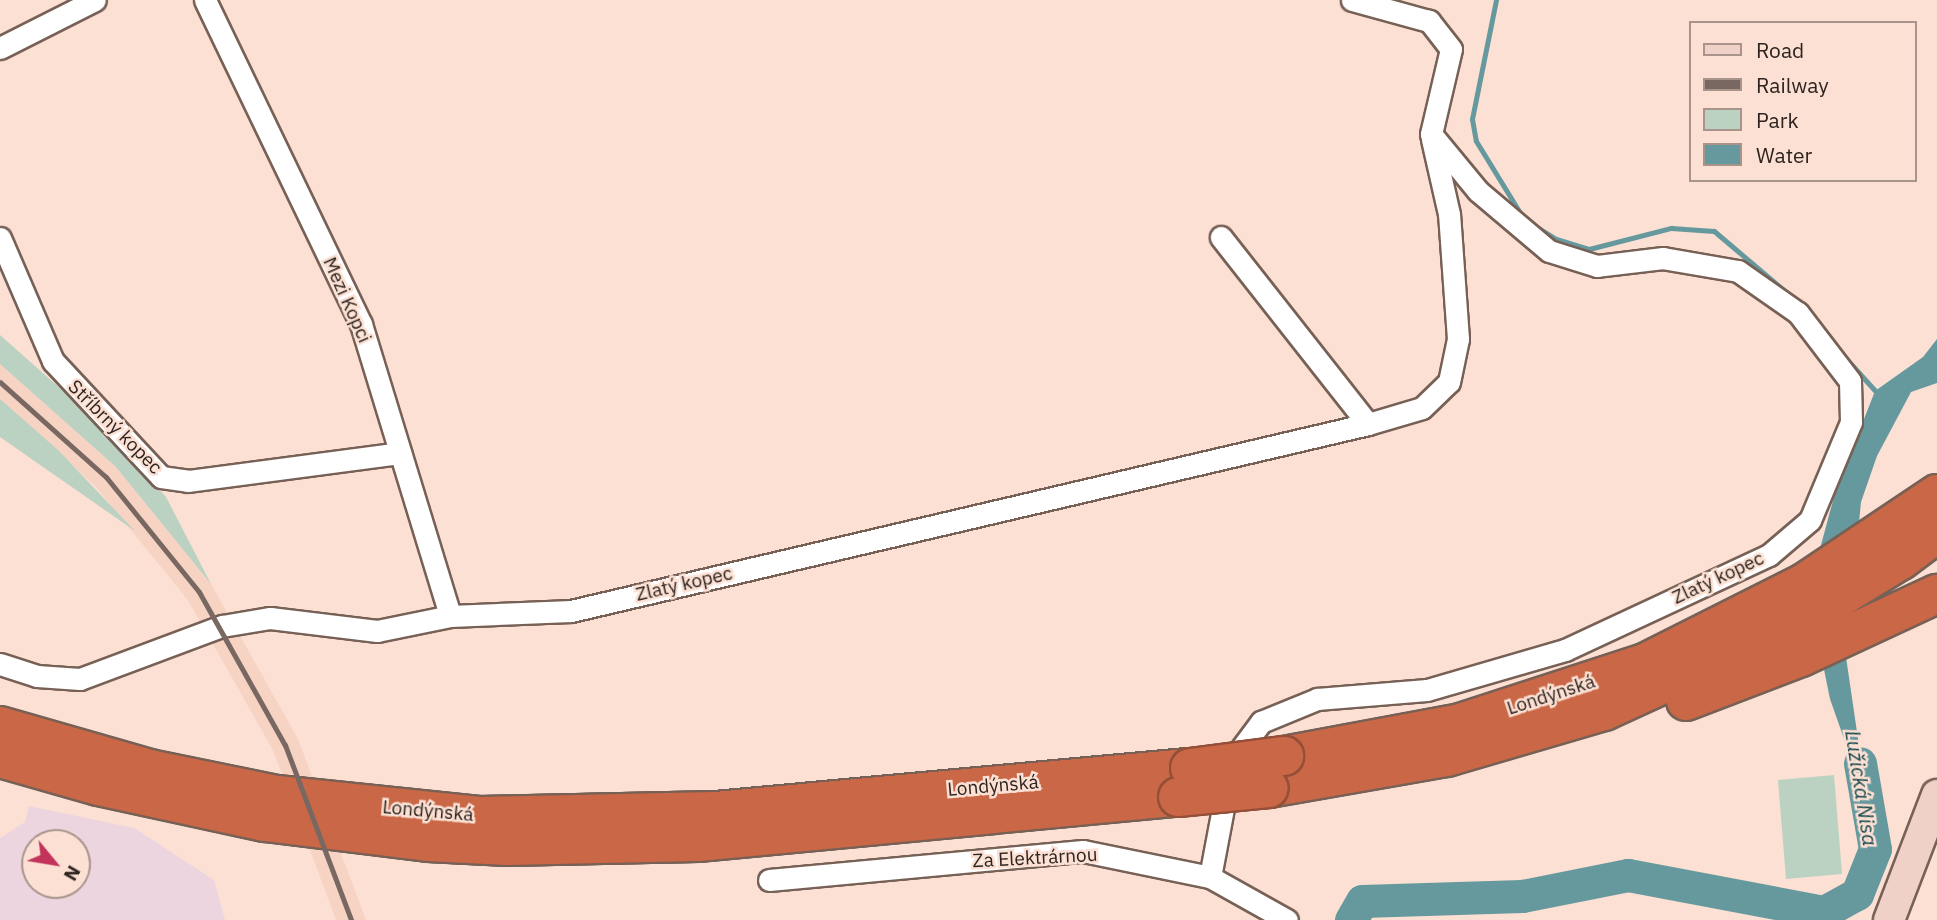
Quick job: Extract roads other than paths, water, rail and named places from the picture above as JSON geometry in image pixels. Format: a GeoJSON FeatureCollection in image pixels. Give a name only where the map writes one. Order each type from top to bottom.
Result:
{"type":"FeatureCollection","features":[{"type":"Feature","properties":{"kind":"highway","name":"Londýnská"},"geometry":{"type":"LineString","coordinates":[[1276,772],[1460,723],[1582,686],[1670,651],[1804,583],[1902,520],[1937,494]]}},
{"type":"Feature","properties":{"kind":"highway"},"geometry":{"type":"LineString","coordinates":[[1802,639],[1937,533]]}},
{"type":"Feature","properties":{"kind":"highway"},"geometry":{"type":"LineString","coordinates":[[1802,639],[1900,611],[1937,594]]}},
{"type":"Feature","properties":{"kind":"highway"},"geometry":{"type":"LineString","coordinates":[[1900,611],[1937,615]]}},
{"type":"Feature","properties":{"kind":"highway","name":"Londýnská"},"geometry":{"type":"LineString","coordinates":[[0,758],[98,786],[265,822],[428,842],[507,846],[698,842],[1184,782],[1447,757],[1515,741],[1632,722],[1802,639]]}},
{"type":"Feature","properties":{"kind":"highway","name":"Londýnská"},"geometry":{"type":"LineString","coordinates":[[0,726],[150,769],[277,795],[479,816],[715,811],[1184,782]]}},
{"type":"Feature","properties":{"kind":"street"},"geometry":{"type":"LineString","coordinates":[[0,48],[95,0]]}},
{"type":"Feature","properties":{"kind":"street","name":"Mezi Kopci"},"geometry":{"type":"LineString","coordinates":[[205,0],[361,324],[450,616]]}},
{"type":"Feature","properties":{"kind":"street","name":"Zlatý kopec"},"geometry":{"type":"LineString","coordinates":[[0,664],[37,676],[80,679],[222,626],[271,618],[377,631],[450,616],[571,611],[1368,425],[1422,408],[1449,382],[1458,339],[1451,241],[1431,134],[1451,49],[1429,21],[1352,0]]}},
{"type":"Feature","properties":{"kind":"street","name":"Zlatý kopec"},"geometry":{"type":"LineString","coordinates":[[1210,877],[1232,761],[1261,722],[1317,699],[1427,690],[1565,650],[1769,555],[1810,520],[1851,422],[1850,381],[1798,313],[1738,271],[1663,258],[1597,266],[1549,251],[1478,191],[1431,134]]}},
{"type":"Feature","properties":{"kind":"street"},"geometry":{"type":"LineString","coordinates":[[1221,237],[1368,425]]}},
{"type":"Feature","properties":{"kind":"street","name":"Stříbrný kopec"},"geometry":{"type":"LineString","coordinates":[[0,238],[53,361],[161,477],[188,481],[400,453]]}},
{"type":"Feature","properties":{"kind":"street"},"geometry":{"type":"LineString","coordinates":[[1889,920],[1937,795]]}},
{"type":"Feature","properties":{"kind":"street","name":"Za Elektrárnou"},"geometry":{"type":"LineString","coordinates":[[769,880],[1083,851],[1210,877],[1287,920]]}},
{"type":"Feature","properties":{"kind":"water"},"geometry":{"type":"Polygon","coordinates":[[[1937,339],[1937,383],[1911,392],[1877,456],[1861,502],[1846,657],[1868,807],[1830,699],[1818,640],[1821,545],[1835,493],[1875,391],[1923,357],[1937,339]]]}},
{"type":"Feature","properties":{"kind":"waterway"},"geometry":{"type":"LineString","coordinates":[[1496,0],[1472,119],[1476,141],[1522,216]]}},
{"type":"Feature","properties":{"kind":"waterway"},"geometry":{"type":"LineString","coordinates":[[1532,224],[1556,239],[1589,249],[1671,228],[1714,231],[1793,298]]}},
{"type":"Feature","properties":{"kind":"waterway"},"geometry":{"type":"LineString","coordinates":[[1841,353],[1879,395]]}},
{"type":"Feature","properties":{"kind":"waterway","name":"Lužická Nisa"},"geometry":{"type":"LineString","coordinates":[[1351,920],[1362,901],[1522,896],[1628,875],[1824,912],[1857,894],[1875,849],[1860,763]]}},
{"type":"Feature","properties":{"kind":"waterway"},"geometry":{"type":"LineString","coordinates":[[1773,902],[1780,920]]}},
{"type":"Feature","properties":{"kind":"railway"},"geometry":{"type":"LineString","coordinates":[[0,382],[106,477],[199,592],[285,745],[351,920]]}}]}
